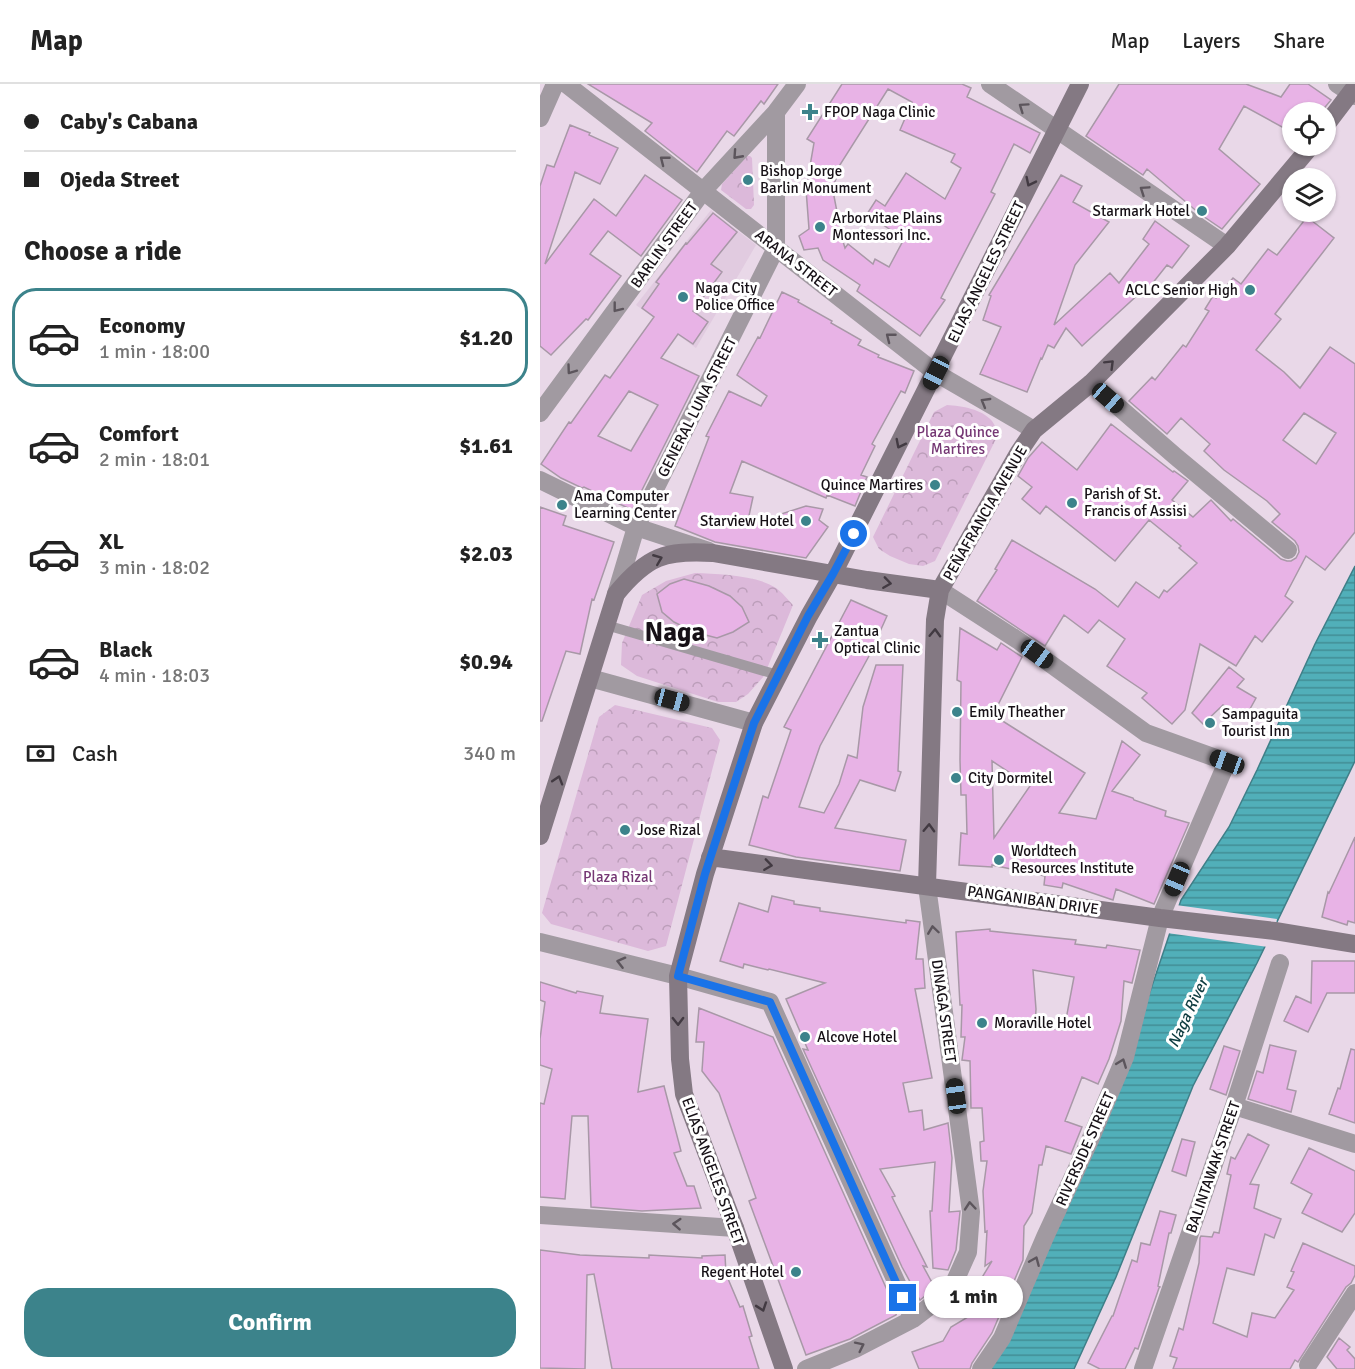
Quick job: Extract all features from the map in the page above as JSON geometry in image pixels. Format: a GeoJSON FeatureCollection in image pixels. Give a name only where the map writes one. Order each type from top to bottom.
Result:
{"type":"FeatureCollection","features":[{"type":"Feature","properties":{"kind":"main road","name":"ELIAS ANGELES STREET"},"geometry":{"type":"LineString","coordinates":[[784,1369],[735,1228],[684,1094],[680,1059],[678,976],[710,857],[754,723],[936,373],[1080,84]]}},
{"type":"Feature","properties":{"kind":"main road"},"geometry":{"type":"LineString","coordinates":[[1336,110],[1349,90]]}},
{"type":"Feature","properties":{"kind":"main road","name":"PEÑAFRANCIA AVENUE"},"geometry":{"type":"LineString","coordinates":[[927,886],[935,620],[940,590],[1034,430],[1091,383],[1227,246],[1303,156]]}},
{"type":"Feature","properties":{"kind":"main road"},"geometry":{"type":"LineString","coordinates":[[616,594],[630,576],[646,563],[661,556],[688,551],[713,553],[940,590]]}},
{"type":"Feature","properties":{"kind":"main road","name":"GENERAL LUNA STREET"},"geometry":{"type":"LineString","coordinates":[[540,836],[616,594]]}},
{"type":"Feature","properties":{"kind":"main road","name":"PANGANIBAN DRIVE"},"geometry":{"type":"LineString","coordinates":[[710,857],[1275,931],[1355,944]]}},
{"type":"Feature","properties":{"kind":"street"},"geometry":{"type":"LineString","coordinates":[[540,118],[555,84]]}},
{"type":"Feature","properties":{"kind":"street","name":"ARANA STREET"},"geometry":{"type":"LineString","coordinates":[[566,84],[936,373],[1034,430]]}},
{"type":"Feature","properties":{"kind":"street","name":"BARLIN STREET"},"geometry":{"type":"LineString","coordinates":[[540,413],[703,191],[776,112],[797,84]]}},
{"type":"Feature","properties":{"kind":"street"},"geometry":{"type":"LineString","coordinates":[[990,84],[1227,246]]}},
{"type":"Feature","properties":{"kind":"street","name":"GENERAL LUNA STREET"},"geometry":{"type":"LineString","coordinates":[[616,594],[636,527],[776,248],[776,112]]}},
{"type":"Feature","properties":{"kind":"street"},"geometry":{"type":"LineString","coordinates":[[1091,383],[1288,550]]}},
{"type":"Feature","properties":{"kind":"street"},"geometry":{"type":"LineString","coordinates":[[540,480],[636,527],[713,553]]}},
{"type":"Feature","properties":{"kind":"street","name":"RIVERSIDE STREET"},"geometry":{"type":"LineString","coordinates":[[940,590],[1019,641],[1146,733],[1227,762],[1163,918],[1125,1057],[1002,1338],[981,1369]]}},
{"type":"Feature","properties":{"kind":"street"},"geometry":{"type":"LineString","coordinates":[[590,678],[754,723]]}},
{"type":"Feature","properties":{"kind":"street","name":"DINAGA STREET"},"geometry":{"type":"LineString","coordinates":[[806,1369],[855,1349],[913,1319],[951,1290],[968,1252],[971,1212],[927,886]]}},
{"type":"Feature","properties":{"kind":"street"},"geometry":{"type":"LineString","coordinates":[[540,942],[678,976],[770,1002],[913,1319]]}},
{"type":"Feature","properties":{"kind":"street","name":"BALINTAWAK STREET"},"geometry":{"type":"LineString","coordinates":[[1143,1369],[1234,1106],[1280,963]]}},
{"type":"Feature","properties":{"kind":"street"},"geometry":{"type":"LineString","coordinates":[[1234,1106],[1355,1144]]}},
{"type":"Feature","properties":{"kind":"street"},"geometry":{"type":"LineString","coordinates":[[540,1215],[735,1228]]}},
{"type":"Feature","properties":{"kind":"street"},"geometry":{"type":"LineString","coordinates":[[1308,1365],[1355,1293]]}},
{"type":"Feature","properties":{"kind":"lane"},"geometry":{"type":"LineString","coordinates":[[606,625],[778,675]]}},
{"type":"Feature","properties":{"kind":"shaded area"},"geometry":{"type":"Polygon","coordinates":[[[711,210],[756,245],[696,348],[636,305],[711,210]]]}},
{"type":"Feature","properties":{"kind":"green space"},"geometry":{"type":"Polygon","coordinates":[[[747,156],[752,158],[754,205],[751,209],[746,209],[721,190],[722,184],[747,156]]]}},
{"type":"Feature","properties":{"kind":"green space","name":"Plaza Quince Martires"},"geometry":{"type":"Polygon","coordinates":[[[947,405],[965,407],[983,414],[992,421],[998,435],[935,561],[923,566],[909,564],[879,549],[873,537],[934,412],[947,405]]]}},
{"type":"Feature","properties":{"kind":"green space"},"geometry":{"type":"Polygon","coordinates":[[[695,573],[759,580],[776,588],[793,605],[764,676],[748,694],[736,702],[718,702],[637,676],[621,665],[622,643],[642,595],[666,581],[695,573]]]}},
{"type":"Feature","properties":{"kind":"green space","name":"Plaza Rizal"},"geometry":{"type":"Polygon","coordinates":[[[615,705],[712,728],[720,740],[666,946],[648,951],[551,924],[542,913],[599,717],[615,705]]]}},
{"type":"Feature","properties":{"kind":"water","name":"Naga River"},"geometry":{"type":"Polygon","coordinates":[[[1355,566],[1355,761],[1257,963],[1193,1086],[1116,1277],[1074,1369],[990,1369],[1104,1128],[1181,900],[1229,827],[1315,644],[1355,566]]]}},
{"type":"Feature","properties":{"kind":"pier"},"geometry":{"type":"Polygon","coordinates":[[[1176,905],[1277,919],[1274,935],[1268,947],[1167,933],[1176,905]]]}},
{"type":"Feature","properties":{"kind":"building"},"geometry":{"type":"Polygon","coordinates":[[[588,84],[778,84],[764,104],[761,101],[734,136],[727,131],[697,172],[645,131],[652,123],[588,84]]]}},
{"type":"Feature","properties":{"kind":"building"},"geometry":{"type":"Polygon","coordinates":[[[842,84],[962,84],[971,88],[967,97],[1040,133],[1030,153],[1014,144],[991,192],[995,194],[941,298],[945,300],[920,336],[857,291],[860,285],[823,260],[818,248],[804,250],[799,236],[809,229],[806,189],[814,143],[807,139],[842,84]],[[888,89],[836,171],[840,172],[833,191],[845,248],[848,244],[873,264],[875,259],[889,267],[904,239],[867,214],[876,200],[885,206],[906,173],[945,199],[961,168],[951,162],[955,154],[900,130],[912,102],[888,89]]]}},
{"type":"Feature","properties":{"kind":"building"},"geometry":{"type":"Polygon","coordinates":[[[1119,84],[1246,84],[1281,97],[1290,84],[1308,84],[1331,100],[1329,102],[1282,102],[1282,127],[1244,106],[1219,149],[1260,184],[1222,229],[1200,214],[1147,169],[1143,175],[1086,136],[1119,84]]]}},
{"type":"Feature","properties":{"kind":"building"},"geometry":{"type":"Polygon","coordinates":[[[570,125],[618,148],[600,184],[575,172],[545,264],[594,199],[616,216],[645,175],[682,200],[641,256],[608,231],[590,254],[621,276],[588,320],[586,319],[551,355],[540,346],[540,186],[547,165],[554,167],[570,125]]]}},
{"type":"Feature","properties":{"kind":"building"},"geometry":{"type":"Polygon","coordinates":[[[1061,175],[1082,186],[1073,202],[1109,222],[1075,265],[1054,325],[1110,273],[1119,283],[1149,244],[1143,239],[1155,221],[1189,246],[1172,268],[1167,265],[1144,294],[1141,292],[1082,346],[1066,328],[1054,348],[1048,345],[1027,392],[980,374],[1001,327],[983,320],[991,296],[989,295],[1061,175]]]}},
{"type":"Feature","properties":{"kind":"building"},"geometry":{"type":"Polygon","coordinates":[[[713,213],[737,232],[711,264],[722,272],[693,311],[708,322],[693,344],[678,334],[661,358],[699,376],[632,510],[561,478],[541,464],[605,375],[610,378],[654,317],[642,308],[659,284],[656,282],[713,213]],[[629,391],[598,436],[631,451],[658,405],[629,391]]]}},
{"type":"Feature","properties":{"kind":"building"},"geometry":{"type":"Polygon","coordinates":[[[1303,222],[1313,222],[1334,238],[1275,314],[1281,319],[1256,350],[1300,388],[1330,347],[1355,364],[1355,532],[1325,570],[1306,556],[1285,596],[1293,602],[1262,642],[1255,636],[1236,666],[1200,644],[1185,710],[1172,724],[1142,698],[1147,693],[1107,666],[1125,639],[1099,620],[1088,633],[1064,615],[1045,646],[977,601],[997,570],[995,569],[1012,540],[1095,589],[1118,607],[1136,582],[1159,598],[1164,590],[1167,592],[1197,563],[1179,548],[1181,546],[1149,520],[1115,561],[1046,506],[1040,514],[1022,499],[1032,487],[1018,476],[1028,458],[1042,442],[1077,470],[1111,424],[1188,481],[1172,500],[1193,517],[1211,500],[1231,521],[1233,519],[1281,559],[1291,561],[1296,558],[1299,552],[1295,541],[1272,522],[1280,514],[1267,501],[1224,470],[1204,451],[1210,444],[1181,418],[1167,434],[1129,401],[1152,377],[1155,380],[1183,345],[1186,347],[1209,311],[1205,309],[1213,296],[1216,298],[1233,278],[1241,284],[1268,249],[1277,255],[1303,222]],[[1304,413],[1283,440],[1316,464],[1336,433],[1304,413]]]}},
{"type":"Feature","properties":{"kind":"building"},"geometry":{"type":"Polygon","coordinates":[[[782,292],[799,300],[798,302],[861,340],[858,345],[879,355],[878,357],[914,371],[905,393],[901,391],[872,444],[875,446],[861,475],[867,477],[855,506],[827,495],[826,498],[742,461],[730,493],[753,497],[747,525],[806,506],[823,509],[819,520],[828,527],[806,558],[715,542],[675,526],[709,437],[706,436],[729,391],[761,406],[767,396],[737,375],[758,337],[760,338],[782,292]]]}},
{"type":"Feature","properties":{"kind":"building"},"geometry":{"type":"Polygon","coordinates":[[[540,507],[566,516],[563,525],[614,542],[594,600],[592,599],[580,654],[566,651],[542,721],[540,721],[540,507]]]}},
{"type":"Feature","properties":{"kind":"building"},"geometry":{"type":"Polygon","coordinates":[[[684,579],[709,586],[730,596],[742,607],[749,622],[717,638],[694,632],[674,622],[662,612],[657,594],[670,584],[684,579]]]}},
{"type":"Feature","properties":{"kind":"building"},"geometry":{"type":"Polygon","coordinates":[[[851,600],[887,616],[869,656],[820,746],[799,807],[824,813],[839,784],[848,755],[857,758],[863,707],[876,665],[903,665],[898,771],[901,772],[895,791],[860,780],[835,828],[906,840],[900,871],[796,857],[749,845],[763,796],[768,798],[791,730],[784,727],[851,600]]]}},
{"type":"Feature","properties":{"kind":"building"},"geometry":{"type":"Polygon","coordinates":[[[960,628],[997,650],[1001,643],[1022,657],[993,715],[1085,773],[1059,813],[1096,819],[1122,741],[1140,755],[1112,791],[1166,811],[1165,816],[1189,823],[1154,904],[1116,889],[1113,900],[1063,883],[1062,888],[1044,885],[1045,876],[992,865],[992,867],[959,865],[961,833],[967,834],[966,795],[961,795],[961,682],[957,680],[960,628]],[[992,761],[994,838],[1030,786],[992,761]]]}},
{"type":"Feature","properties":{"kind":"building"},"geometry":{"type":"Polygon","coordinates":[[[1229,667],[1244,679],[1237,687],[1256,698],[1245,718],[1223,705],[1203,724],[1192,713],[1229,667]]]}},
{"type":"Feature","properties":{"kind":"building"},"geometry":{"type":"Polygon","coordinates":[[[1355,837],[1355,923],[1348,921],[1347,925],[1322,917],[1328,892],[1355,837]]]}},
{"type":"Feature","properties":{"kind":"building"},"geometry":{"type":"Polygon","coordinates":[[[772,896],[794,901],[794,904],[820,908],[820,911],[906,923],[906,920],[920,922],[916,959],[923,959],[925,988],[915,989],[932,1078],[903,1083],[909,1112],[922,1110],[924,1130],[948,1123],[952,1158],[949,1212],[960,1212],[956,1250],[948,1270],[933,1268],[930,1211],[932,1211],[935,1162],[880,1169],[895,1196],[892,1197],[935,1288],[920,1300],[902,1267],[803,1049],[808,1050],[786,999],[825,983],[769,969],[744,964],[743,968],[720,961],[739,903],[768,912],[772,896]]]}},
{"type":"Feature","properties":{"kind":"building"},"geometry":{"type":"Polygon","coordinates":[[[990,929],[990,931],[1076,940],[1075,944],[1106,948],[1107,945],[1140,950],[1132,983],[1124,981],[1121,1021],[1109,1059],[1098,1084],[1082,1077],[1065,1121],[1082,1127],[1071,1154],[1046,1146],[1042,1165],[1039,1165],[1032,1213],[1024,1226],[1023,1260],[992,1333],[970,1369],[919,1369],[912,1352],[943,1341],[951,1327],[968,1317],[961,1312],[992,1261],[985,1266],[987,1231],[985,1232],[983,1191],[987,1161],[981,1161],[980,1142],[984,1141],[982,1108],[971,1108],[970,1061],[962,1060],[965,1037],[961,1037],[962,1005],[960,1005],[956,932],[990,929]],[[1033,970],[1035,1027],[1064,1030],[1074,977],[1033,970]]]}},
{"type":"Feature","properties":{"kind":"building"},"geometry":{"type":"Polygon","coordinates":[[[1312,961],[1355,961],[1355,993],[1327,993],[1308,1032],[1284,1021],[1296,996],[1311,1003],[1312,961]]]}},
{"type":"Feature","properties":{"kind":"building"},"geometry":{"type":"Polygon","coordinates":[[[540,982],[576,993],[577,991],[603,996],[600,1013],[648,1019],[638,1092],[664,1086],[681,1151],[674,1153],[687,1186],[694,1186],[701,1208],[642,1211],[591,1207],[588,1116],[572,1116],[565,1199],[540,1197],[540,1103],[544,1104],[552,1069],[540,1065],[540,1039],[545,1002],[540,1000],[540,982]]]}},
{"type":"Feature","properties":{"kind":"building"},"geometry":{"type":"Polygon","coordinates":[[[699,1008],[773,1037],[897,1312],[896,1315],[850,1339],[806,1355],[749,1201],[756,1198],[719,1093],[702,1071],[704,1042],[696,1042],[699,1008]]]}},
{"type":"Feature","properties":{"kind":"building"},"geometry":{"type":"Polygon","coordinates":[[[1270,1045],[1296,1051],[1287,1089],[1296,1091],[1291,1112],[1248,1099],[1257,1071],[1263,1073],[1270,1045]]]}},
{"type":"Feature","properties":{"kind":"building"},"geometry":{"type":"Polygon","coordinates":[[[1224,1046],[1240,1051],[1226,1095],[1210,1089],[1224,1046]]]}},
{"type":"Feature","properties":{"kind":"building"},"geometry":{"type":"Polygon","coordinates":[[[1351,1049],[1355,1050],[1355,1123],[1329,1114],[1338,1088],[1340,1089],[1351,1049]]]}},
{"type":"Feature","properties":{"kind":"building"},"geometry":{"type":"Polygon","coordinates":[[[1248,1134],[1269,1145],[1250,1184],[1259,1185],[1254,1208],[1281,1219],[1274,1238],[1265,1234],[1254,1275],[1227,1268],[1213,1323],[1247,1337],[1252,1313],[1275,1318],[1294,1290],[1287,1287],[1303,1243],[1355,1266],[1355,1275],[1298,1362],[1295,1360],[1290,1369],[1173,1369],[1177,1358],[1170,1356],[1179,1328],[1183,1330],[1199,1263],[1200,1238],[1201,1236],[1212,1237],[1214,1232],[1219,1233],[1231,1175],[1227,1174],[1231,1157],[1235,1159],[1248,1134]]]}},
{"type":"Feature","properties":{"kind":"building"},"geometry":{"type":"Polygon","coordinates":[[[1182,1139],[1195,1142],[1186,1176],[1172,1171],[1182,1139]]]}},
{"type":"Feature","properties":{"kind":"building"},"geometry":{"type":"Polygon","coordinates":[[[1309,1148],[1355,1171],[1355,1213],[1342,1232],[1302,1213],[1312,1194],[1291,1183],[1309,1148]]]}},
{"type":"Feature","properties":{"kind":"building"},"geometry":{"type":"Polygon","coordinates":[[[1160,1211],[1176,1215],[1171,1233],[1169,1233],[1158,1286],[1160,1287],[1138,1349],[1135,1348],[1125,1369],[1100,1369],[1088,1363],[1113,1316],[1132,1260],[1137,1262],[1141,1243],[1150,1245],[1160,1211]]]}},
{"type":"Feature","properties":{"kind":"building"},"geometry":{"type":"Polygon","coordinates":[[[540,1250],[580,1255],[649,1258],[649,1255],[702,1258],[702,1256],[725,1255],[726,1274],[740,1307],[743,1306],[752,1336],[749,1337],[759,1369],[612,1369],[594,1274],[587,1275],[585,1369],[540,1368],[540,1250]]]}},
{"type":"Feature","properties":{"kind":"building"},"geometry":{"type":"Polygon","coordinates":[[[1339,1338],[1350,1347],[1347,1350],[1355,1359],[1355,1369],[1337,1369],[1327,1357],[1339,1338]]]}},
{"type":"Feature","properties":{"kind":"place","name":"FPOP Naga Clinic"},"geometry":{"type":"Point","coordinates":[810,112]}},
{"type":"Feature","properties":{"kind":"place","name":"Bishop Jorge Barlin Monument"},"geometry":{"type":"Point","coordinates":[748,180]}},
{"type":"Feature","properties":{"kind":"place","name":"Starmark Hotel"},"geometry":{"type":"Point","coordinates":[1202,211]}},
{"type":"Feature","properties":{"kind":"place","name":"Arborvitae Plains Montessori Inc."},"geometry":{"type":"Point","coordinates":[820,227]}},
{"type":"Feature","properties":{"kind":"place","name":"ACLC Senior High"},"geometry":{"type":"Point","coordinates":[1250,290]}},
{"type":"Feature","properties":{"kind":"place","name":"Naga City Police Office"},"geometry":{"type":"Point","coordinates":[683,297]}},
{"type":"Feature","properties":{"kind":"place","name":"Quince Martires"},"geometry":{"type":"Point","coordinates":[935,485]}},
{"type":"Feature","properties":{"kind":"place","name":"Parish of St. Francis of Assisi"},"geometry":{"type":"Point","coordinates":[1072,503]}},
{"type":"Feature","properties":{"kind":"place","name":"Ama Computer Learning Center"},"geometry":{"type":"Point","coordinates":[562,505]}},
{"type":"Feature","properties":{"kind":"place","name":"Starview Hotel"},"geometry":{"type":"Point","coordinates":[806,521]}},
{"type":"Feature","properties":{"kind":"place","name":"Zantua Optical Clinic"},"geometry":{"type":"Point","coordinates":[820,640]}},
{"type":"Feature","properties":{"kind":"place","name":"Emily Theather"},"geometry":{"type":"Point","coordinates":[957,712]}},
{"type":"Feature","properties":{"kind":"place","name":"Sampaguita Tourist Inn"},"geometry":{"type":"Point","coordinates":[1210,723]}},
{"type":"Feature","properties":{"kind":"place","name":"City Dormitel"},"geometry":{"type":"Point","coordinates":[956,778]}},
{"type":"Feature","properties":{"kind":"place","name":"Jose Rizal"},"geometry":{"type":"Point","coordinates":[625,830]}},
{"type":"Feature","properties":{"kind":"place","name":"Worldtech Resources Institute"},"geometry":{"type":"Point","coordinates":[999,860]}},
{"type":"Feature","properties":{"kind":"place","name":"Moraville Hotel"},"geometry":{"type":"Point","coordinates":[982,1023]}},
{"type":"Feature","properties":{"kind":"place","name":"Alcove Hotel"},"geometry":{"type":"Point","coordinates":[805,1037]}},
{"type":"Feature","properties":{"kind":"place","name":"Regent Hotel"},"geometry":{"type":"Point","coordinates":[796,1272]}},
{"type":"Feature","properties":{"kind":"district","name":"Naga"},"geometry":{"type":"Point","coordinates":[675,632]}},
{"type":"Feature","properties":{"kind":"route"},"geometry":{"type":"LineString","coordinates":[[854,534],[808,616],[754,723],[705,874],[678,976],[770,1002],[903,1298]]}}]}
